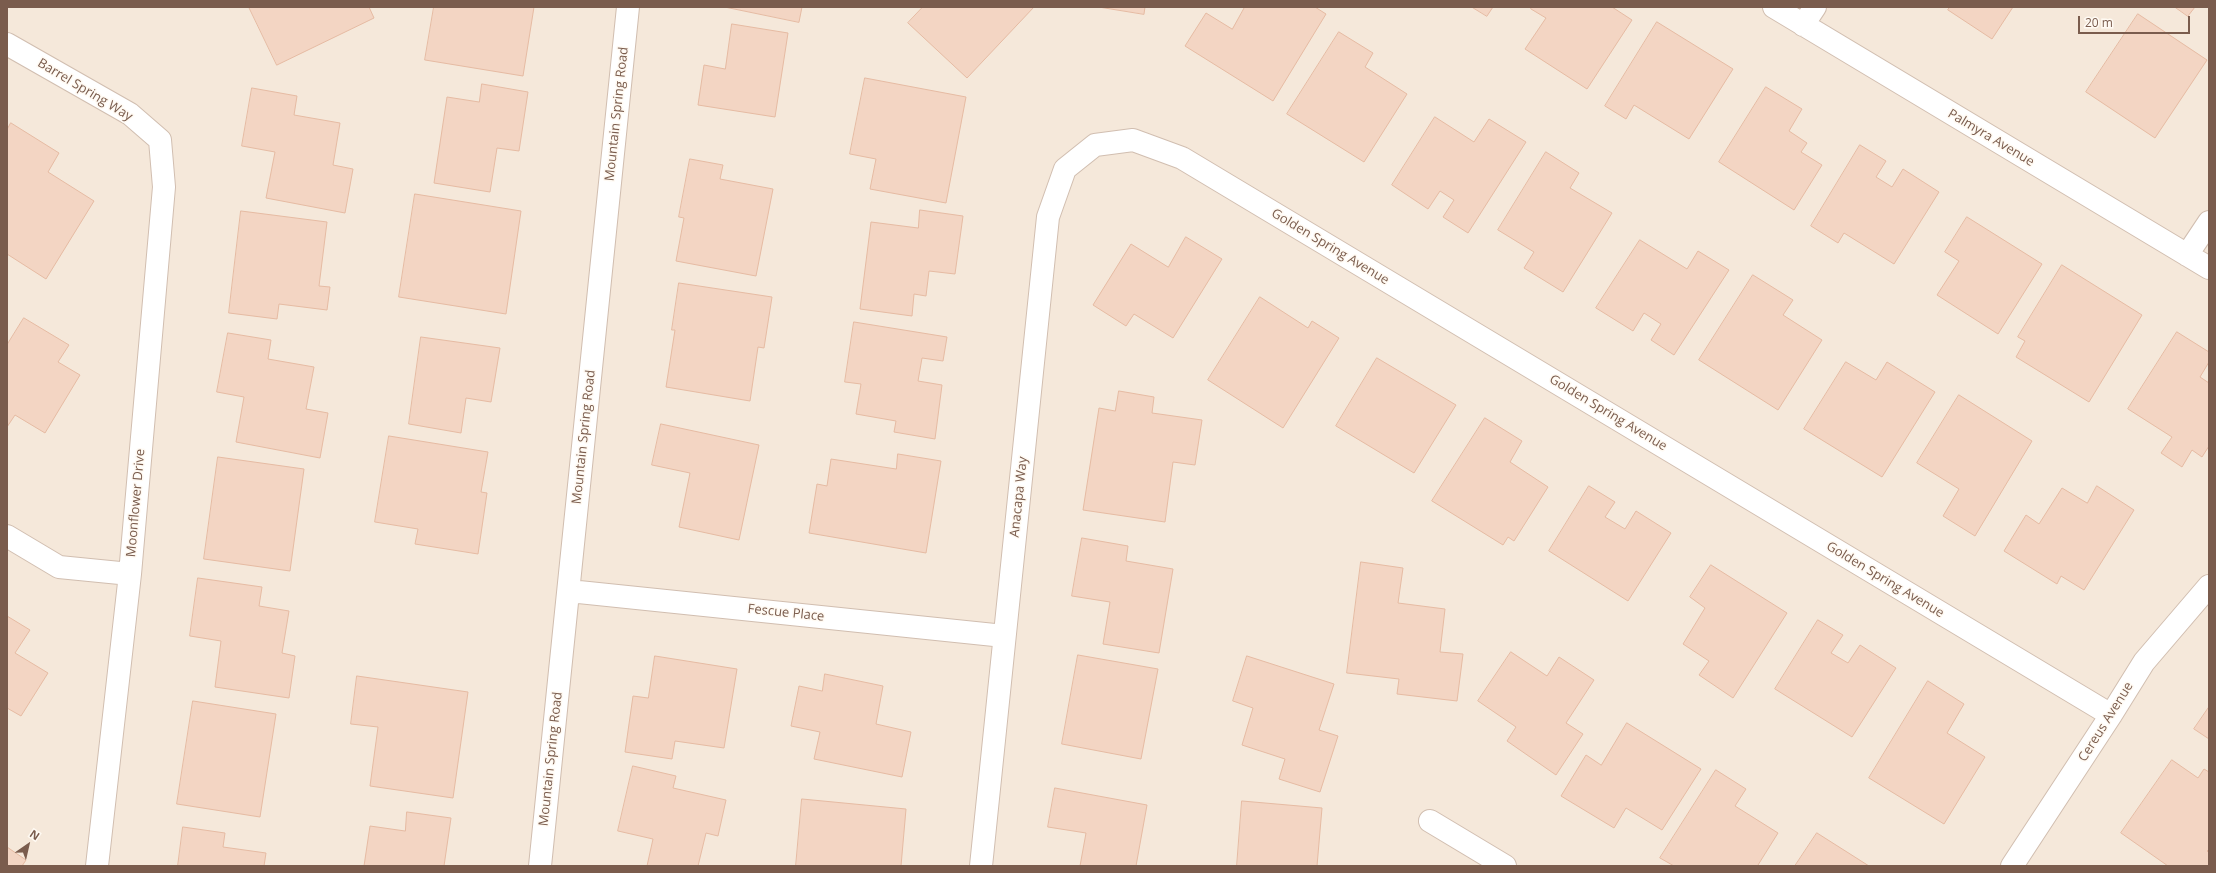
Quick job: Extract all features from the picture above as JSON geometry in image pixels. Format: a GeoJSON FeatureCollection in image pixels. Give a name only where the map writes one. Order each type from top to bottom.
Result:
{"type":"FeatureCollection","features":[{"type":"Feature","properties":{"kind":"street","name":"Mountain Spring Road"},"geometry":{"type":"LineString","coordinates":[[540,866],[628,7]]}},
{"type":"Feature","properties":{"kind":"street","name":"Palmyra Avenue"},"geometry":{"type":"LineString","coordinates":[[1774,7],[2209,268]]}},
{"type":"Feature","properties":{"kind":"street"},"geometry":{"type":"LineString","coordinates":[[1803,25],[1815,7]]}},
{"type":"Feature","properties":{"kind":"street","name":"Barrel Spring Way"},"geometry":{"type":"LineString","coordinates":[[7,44],[130,114],[160,140]]}},
{"type":"Feature","properties":{"kind":"street","name":"Moonflower Drive"},"geometry":{"type":"LineString","coordinates":[[97,866],[130,574],[164,187],[160,140]]}},
{"type":"Feature","properties":{"kind":"street","name":"Golden Spring Avenue"},"geometry":{"type":"LineString","coordinates":[[1095,145],[1133,140],[1182,158],[2111,715]]}},
{"type":"Feature","properties":{"kind":"street","name":"Anacapa Way"},"geometry":{"type":"LineString","coordinates":[[981,866],[1048,216],[1065,169],[1095,145]]}},
{"type":"Feature","properties":{"kind":"street"},"geometry":{"type":"LineString","coordinates":[[2187,255],[2209,222]]}},
{"type":"Feature","properties":{"kind":"street"},"geometry":{"type":"LineString","coordinates":[[7,536],[59,567],[130,574]]}},
{"type":"Feature","properties":{"kind":"street","name":"Cereus Avenue"},"geometry":{"type":"LineString","coordinates":[[2012,866],[2144,662],[2209,586]]}},
{"type":"Feature","properties":{"kind":"street","name":"Fescue Place"},"geometry":{"type":"LineString","coordinates":[[568,591],[1004,636]]}},
{"type":"Feature","properties":{"kind":"street"},"geometry":{"type":"LineString","coordinates":[[1430,821],[1505,866]]}},
{"type":"Feature","properties":{"kind":"shaded area"},"geometry":{"type":"Polygon","coordinates":[[[7,7],[2209,7],[2209,866],[7,866],[7,7]]]}},
{"type":"Feature","properties":{"kind":"building"},"geometry":{"type":"Polygon","coordinates":[[[249,7],[369,7],[374,18],[277,65],[249,7]]]}},
{"type":"Feature","properties":{"kind":"building"},"geometry":{"type":"Polygon","coordinates":[[[434,7],[534,7],[523,76],[425,60],[434,7]]]}},
{"type":"Feature","properties":{"kind":"building"},"geometry":{"type":"Polygon","coordinates":[[[725,7],[802,7],[799,22],[725,7]]]}},
{"type":"Feature","properties":{"kind":"building"},"geometry":{"type":"Polygon","coordinates":[[[923,7],[1034,7],[967,78],[908,23],[923,7]]]}},
{"type":"Feature","properties":{"kind":"building"},"geometry":{"type":"Polygon","coordinates":[[[1099,7],[1145,7],[1144,14],[1099,7]]]}},
{"type":"Feature","properties":{"kind":"building"},"geometry":{"type":"Polygon","coordinates":[[[1245,7],[1315,7],[1326,14],[1273,101],[1185,46],[1206,13],[1232,29],[1245,7]]]}},
{"type":"Feature","properties":{"kind":"building"},"geometry":{"type":"Polygon","coordinates":[[[1472,7],[1493,7],[1487,16],[1472,7]]]}},
{"type":"Feature","properties":{"kind":"building"},"geometry":{"type":"Polygon","coordinates":[[[1532,7],[1612,7],[1632,20],[1587,89],[1525,49],[1546,18],[1531,9],[1532,7]]]}},
{"type":"Feature","properties":{"kind":"building"},"geometry":{"type":"Polygon","coordinates":[[[1950,7],[2013,7],[1992,39],[1948,10],[1950,7]]]}},
{"type":"Feature","properties":{"kind":"building"},"geometry":{"type":"Polygon","coordinates":[[[2175,7],[2195,7],[2188,16],[2175,7]]]}},
{"type":"Feature","properties":{"kind":"building"},"geometry":{"type":"Polygon","coordinates":[[[2138,14],[2207,60],[2155,138],[2086,92],[2138,14]]]}},
{"type":"Feature","properties":{"kind":"building"},"geometry":{"type":"Polygon","coordinates":[[[1657,22],[1733,69],[1689,139],[1634,105],[1626,119],[1605,106],[1657,22]]]}},
{"type":"Feature","properties":{"kind":"building"},"geometry":{"type":"Polygon","coordinates":[[[732,24],[788,33],[775,117],[698,105],[704,65],[725,69],[732,24]]]}},
{"type":"Feature","properties":{"kind":"building"},"geometry":{"type":"Polygon","coordinates":[[[1339,32],[1373,53],[1365,67],[1407,94],[1364,162],[1287,114],[1339,32]]]}},
{"type":"Feature","properties":{"kind":"building"},"geometry":{"type":"Polygon","coordinates":[[[865,78],[966,97],[946,203],[870,189],[876,159],[850,154],[865,78]]]}},
{"type":"Feature","properties":{"kind":"building"},"geometry":{"type":"Polygon","coordinates":[[[482,84],[528,92],[519,151],[497,148],[490,192],[434,183],[447,97],[479,102],[482,84]]]}},
{"type":"Feature","properties":{"kind":"building"},"geometry":{"type":"Polygon","coordinates":[[[1766,87],[1802,109],[1789,131],[1807,143],[1801,152],[1822,165],[1794,210],[1719,162],[1766,87]]]}},
{"type":"Feature","properties":{"kind":"building"},"geometry":{"type":"Polygon","coordinates":[[[252,88],[297,96],[294,115],[340,123],[333,165],[353,169],[345,213],[266,198],[275,152],[242,146],[252,88]]]}},
{"type":"Feature","properties":{"kind":"building"},"geometry":{"type":"Polygon","coordinates":[[[1435,117],[1474,142],[1489,119],[1526,142],[1468,233],[1443,217],[1454,200],[1440,191],[1428,209],[1392,185],[1435,117]]]}},
{"type":"Feature","properties":{"kind":"building"},"geometry":{"type":"Polygon","coordinates":[[[11,123],[59,153],[48,172],[94,201],[46,279],[7,254],[7,130],[11,123]]]}},
{"type":"Feature","properties":{"kind":"building"},"geometry":{"type":"Polygon","coordinates":[[[1860,145],[1886,161],[1876,177],[1892,187],[1903,169],[1939,192],[1894,264],[1844,233],[1838,243],[1811,226],[1860,145]]]}},
{"type":"Feature","properties":{"kind":"building"},"geometry":{"type":"Polygon","coordinates":[[[1546,152],[1579,173],[1570,188],[1612,213],[1563,292],[1524,268],[1534,252],[1498,230],[1546,152]]]}},
{"type":"Feature","properties":{"kind":"building"},"geometry":{"type":"Polygon","coordinates":[[[690,159],[723,165],[720,179],[773,189],[756,276],[676,261],[684,218],[679,217],[690,159]]]}},
{"type":"Feature","properties":{"kind":"building"},"geometry":{"type":"Polygon","coordinates":[[[415,194],[521,211],[506,314],[399,297],[415,194]]]}},
{"type":"Feature","properties":{"kind":"building"},"geometry":{"type":"Polygon","coordinates":[[[920,210],[963,216],[955,274],[929,271],[926,296],[914,294],[912,316],[860,309],[871,222],[918,228],[920,210]]]}},
{"type":"Feature","properties":{"kind":"building"},"geometry":{"type":"Polygon","coordinates":[[[241,211],[327,222],[319,286],[330,287],[327,310],[279,304],[277,319],[229,313],[241,211]]]}},
{"type":"Feature","properties":{"kind":"building"},"geometry":{"type":"Polygon","coordinates":[[[1967,217],[2042,264],[1998,334],[1937,295],[1959,261],[1945,252],[1967,217]]]}},
{"type":"Feature","properties":{"kind":"building"},"geometry":{"type":"Polygon","coordinates":[[[1186,237],[1222,259],[1173,338],[1134,314],[1126,326],[1093,305],[1131,244],[1168,267],[1186,237]]]}},
{"type":"Feature","properties":{"kind":"building"},"geometry":{"type":"Polygon","coordinates":[[[1640,240],[1687,269],[1698,251],[1729,270],[1674,355],[1651,340],[1661,324],[1644,313],[1633,331],[1596,308],[1640,240]]]}},
{"type":"Feature","properties":{"kind":"building"},"geometry":{"type":"Polygon","coordinates":[[[2062,265],[2142,315],[2089,402],[2016,357],[2025,341],[2018,337],[2062,265]]]}},
{"type":"Feature","properties":{"kind":"building"},"geometry":{"type":"Polygon","coordinates":[[[1753,275],[1793,300],[1783,315],[1822,340],[1778,410],[1699,360],[1753,275]]]}},
{"type":"Feature","properties":{"kind":"building"},"geometry":{"type":"Polygon","coordinates":[[[679,283],[772,297],[764,348],[758,347],[750,401],[666,387],[675,330],[672,330],[679,283]]]}},
{"type":"Feature","properties":{"kind":"building"},"geometry":{"type":"Polygon","coordinates":[[[1260,297],[1308,328],[1312,321],[1339,338],[1283,428],[1208,380],[1260,297]]]}},
{"type":"Feature","properties":{"kind":"building"},"geometry":{"type":"Polygon","coordinates":[[[24,318],[69,345],[58,362],[80,375],[45,433],[15,415],[7,427],[7,345],[24,318]]]}},
{"type":"Feature","properties":{"kind":"building"},"geometry":{"type":"Polygon","coordinates":[[[854,322],[947,337],[943,361],[922,358],[918,381],[942,385],[935,439],[894,432],[896,421],[856,414],[861,384],[845,382],[854,322]]]}},
{"type":"Feature","properties":{"kind":"building"},"geometry":{"type":"Polygon","coordinates":[[[2177,332],[2209,352],[2209,362],[2200,377],[2209,383],[2209,446],[2202,457],[2192,450],[2182,467],[2161,453],[2172,437],[2128,409],[2177,332]]]}},
{"type":"Feature","properties":{"kind":"building"},"geometry":{"type":"Polygon","coordinates":[[[228,333],[271,340],[268,359],[314,367],[306,409],[328,413],[320,458],[236,442],[244,397],[217,392],[228,333]]]}},
{"type":"Feature","properties":{"kind":"building"},"geometry":{"type":"Polygon","coordinates":[[[421,337],[500,348],[491,402],[466,398],[461,433],[409,424],[421,337]]]}},
{"type":"Feature","properties":{"kind":"building"},"geometry":{"type":"Polygon","coordinates":[[[1377,358],[1456,405],[1414,473],[1336,426],[1377,358]]]}},
{"type":"Feature","properties":{"kind":"building"},"geometry":{"type":"Polygon","coordinates":[[[1846,362],[1876,380],[1887,362],[1935,392],[1882,477],[1804,429],[1846,362]]]}},
{"type":"Feature","properties":{"kind":"building"},"geometry":{"type":"Polygon","coordinates":[[[1119,391],[1154,397],[1152,413],[1202,420],[1195,465],[1173,462],[1165,522],[1083,510],[1099,408],[1115,411],[1119,391]]]}},
{"type":"Feature","properties":{"kind":"building"},"geometry":{"type":"Polygon","coordinates":[[[1959,395],[2032,441],[1975,536],[1943,516],[1959,489],[1917,463],[1959,395]]]}},
{"type":"Feature","properties":{"kind":"building"},"geometry":{"type":"Polygon","coordinates":[[[1485,418],[1522,441],[1510,462],[1548,487],[1514,541],[1508,537],[1503,545],[1432,501],[1485,418]]]}},
{"type":"Feature","properties":{"kind":"building"},"geometry":{"type":"Polygon","coordinates":[[[661,424],[759,445],[739,540],[679,527],[690,473],[652,465],[661,424]]]}},
{"type":"Feature","properties":{"kind":"building"},"geometry":{"type":"Polygon","coordinates":[[[389,436],[488,452],[481,492],[487,493],[478,554],[415,544],[418,529],[375,522],[389,436]]]}},
{"type":"Feature","properties":{"kind":"building"},"geometry":{"type":"Polygon","coordinates":[[[898,454],[941,461],[926,553],[809,533],[817,484],[827,486],[831,459],[896,469],[898,454]]]}},
{"type":"Feature","properties":{"kind":"building"},"geometry":{"type":"Polygon","coordinates":[[[218,457],[304,469],[290,571],[204,559],[218,457]]]}},
{"type":"Feature","properties":{"kind":"building"},"geometry":{"type":"Polygon","coordinates":[[[1589,486],[1615,502],[1605,517],[1625,529],[1636,511],[1671,533],[1628,601],[1549,551],[1589,486]]]}},
{"type":"Feature","properties":{"kind":"building"},"geometry":{"type":"Polygon","coordinates":[[[2097,486],[2134,510],[2084,590],[2061,576],[2057,584],[2004,551],[2026,515],[2039,524],[2062,488],[2087,503],[2097,486]]]}},
{"type":"Feature","properties":{"kind":"building"},"geometry":{"type":"Polygon","coordinates":[[[1082,538],[1128,546],[1126,561],[1173,569],[1159,653],[1103,644],[1110,602],[1072,596],[1082,538]]]}},
{"type":"Feature","properties":{"kind":"building"},"geometry":{"type":"Polygon","coordinates":[[[1361,562],[1403,568],[1398,603],[1445,609],[1440,652],[1463,654],[1457,701],[1397,694],[1399,679],[1347,673],[1361,562]]]}},
{"type":"Feature","properties":{"kind":"building"},"geometry":{"type":"Polygon","coordinates":[[[1711,565],[1787,613],[1733,698],[1699,675],[1709,661],[1683,644],[1705,608],[1690,597],[1711,565]]]}},
{"type":"Feature","properties":{"kind":"building"},"geometry":{"type":"Polygon","coordinates":[[[198,578],[262,587],[259,606],[289,611],[282,653],[295,656],[289,698],[215,687],[221,641],[190,636],[198,578]]]}},
{"type":"Feature","properties":{"kind":"building"},"geometry":{"type":"Polygon","coordinates":[[[7,616],[30,630],[15,653],[48,673],[21,716],[7,708],[7,616]]]}},
{"type":"Feature","properties":{"kind":"building"},"geometry":{"type":"Polygon","coordinates":[[[1818,620],[1843,635],[1831,653],[1848,663],[1860,645],[1896,668],[1852,737],[1775,689],[1818,620]]]}},
{"type":"Feature","properties":{"kind":"building"},"geometry":{"type":"Polygon","coordinates":[[[1511,652],[1547,676],[1559,657],[1594,680],[1566,723],[1583,734],[1556,775],[1507,741],[1516,727],[1478,701],[1511,652]]]}},
{"type":"Feature","properties":{"kind":"building"},"geometry":{"type":"Polygon","coordinates":[[[1078,655],[1158,669],[1141,759],[1062,744],[1078,655]]]}},
{"type":"Feature","properties":{"kind":"building"},"geometry":{"type":"Polygon","coordinates":[[[655,656],[737,669],[724,748],[675,741],[672,759],[625,752],[633,696],[648,698],[655,656]]]}},
{"type":"Feature","properties":{"kind":"building"},"geometry":{"type":"Polygon","coordinates":[[[1247,656],[1334,684],[1319,730],[1338,736],[1320,792],[1279,779],[1285,759],[1242,745],[1253,708],[1233,701],[1247,656]]]}},
{"type":"Feature","properties":{"kind":"building"},"geometry":{"type":"Polygon","coordinates":[[[825,674],[883,686],[876,724],[911,732],[902,777],[814,759],[820,732],[791,726],[799,686],[822,691],[825,674]]]}},
{"type":"Feature","properties":{"kind":"building"},"geometry":{"type":"Polygon","coordinates":[[[357,676],[468,692],[453,798],[370,786],[378,727],[351,724],[357,676]]]}},
{"type":"Feature","properties":{"kind":"building"},"geometry":{"type":"Polygon","coordinates":[[[1928,681],[1964,704],[1947,733],[1985,757],[1944,824],[1869,778],[1928,681]]]}},
{"type":"Feature","properties":{"kind":"building"},"geometry":{"type":"Polygon","coordinates":[[[193,701],[276,714],[260,817],[177,804],[193,701]]]}},
{"type":"Feature","properties":{"kind":"building"},"geometry":{"type":"Polygon","coordinates":[[[2209,707],[2209,739],[2194,729],[2209,707]]]}},
{"type":"Feature","properties":{"kind":"building"},"geometry":{"type":"Polygon","coordinates":[[[1627,723],[1701,769],[1662,830],[1626,808],[1614,828],[1561,796],[1586,755],[1601,765],[1627,723]]]}},
{"type":"Feature","properties":{"kind":"building"},"geometry":{"type":"Polygon","coordinates":[[[2172,760],[2198,778],[2204,769],[2209,772],[2209,849],[2207,851],[2209,853],[2209,866],[2168,866],[2121,833],[2172,760]]]}},
{"type":"Feature","properties":{"kind":"building"},"geometry":{"type":"Polygon","coordinates":[[[633,766],[676,776],[673,788],[726,800],[718,836],[706,833],[698,866],[647,866],[653,839],[618,831],[633,766]]]}},
{"type":"Feature","properties":{"kind":"building"},"geometry":{"type":"Polygon","coordinates":[[[1716,770],[1746,789],[1735,806],[1778,833],[1758,865],[1760,866],[1674,866],[1660,858],[1716,770]]]}},
{"type":"Feature","properties":{"kind":"building"},"geometry":{"type":"Polygon","coordinates":[[[1055,788],[1147,805],[1136,866],[1080,866],[1086,833],[1048,827],[1055,788]]]}},
{"type":"Feature","properties":{"kind":"building"},"geometry":{"type":"Polygon","coordinates":[[[802,799],[906,809],[901,866],[796,866],[802,799]]]}},
{"type":"Feature","properties":{"kind":"building"},"geometry":{"type":"Polygon","coordinates":[[[1242,801],[1322,808],[1317,866],[1237,866],[1242,801]]]}},
{"type":"Feature","properties":{"kind":"building"},"geometry":{"type":"Polygon","coordinates":[[[407,812],[451,818],[444,866],[364,866],[370,826],[405,831],[407,812]]]}},
{"type":"Feature","properties":{"kind":"building"},"geometry":{"type":"Polygon","coordinates":[[[183,827],[225,833],[223,847],[266,853],[264,866],[178,866],[183,827]]]}},
{"type":"Feature","properties":{"kind":"building"},"geometry":{"type":"Polygon","coordinates":[[[1817,833],[1869,866],[1795,866],[1817,833]]]}},
{"type":"Feature","properties":{"kind":"building"},"geometry":{"type":"Polygon","coordinates":[[[7,847],[26,860],[22,866],[7,866],[7,847]]]}}]}
